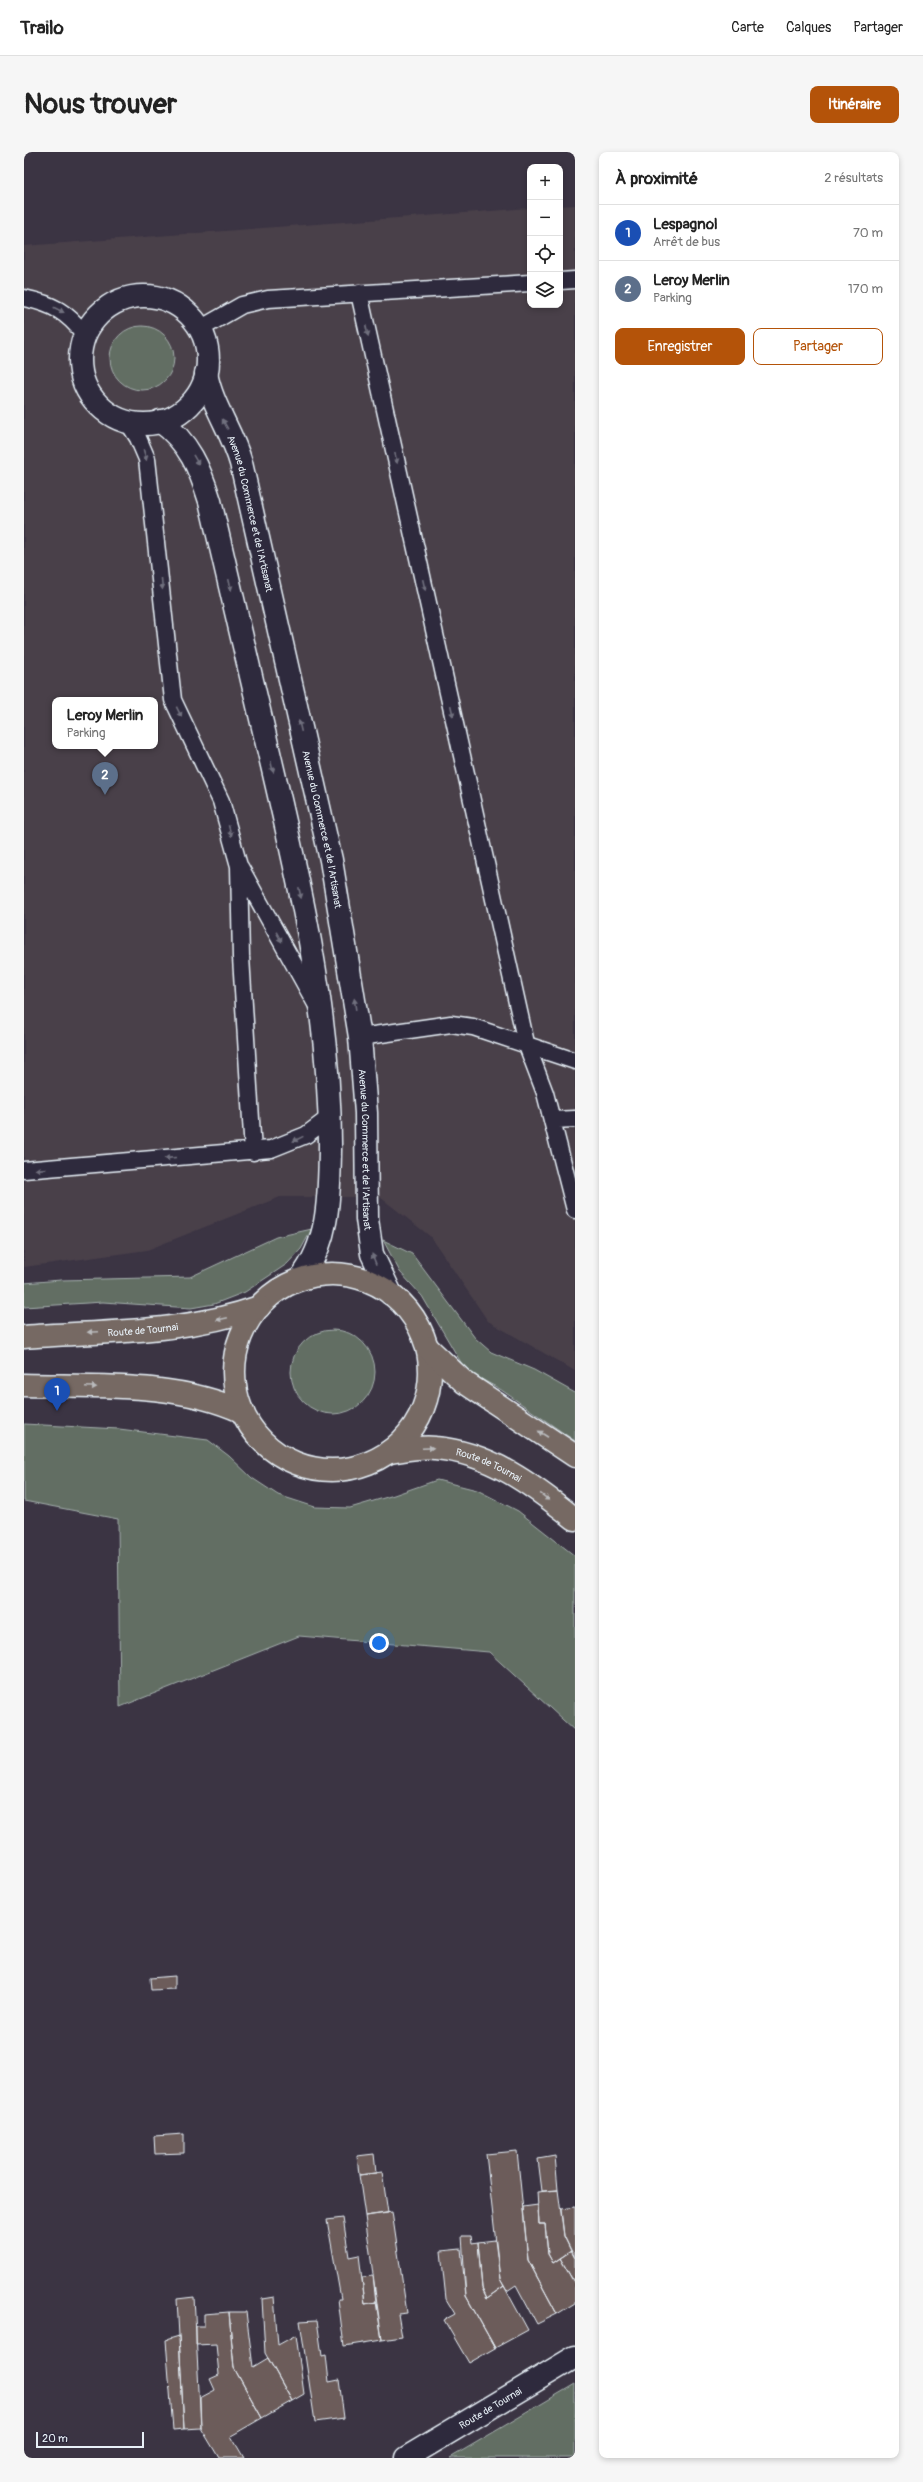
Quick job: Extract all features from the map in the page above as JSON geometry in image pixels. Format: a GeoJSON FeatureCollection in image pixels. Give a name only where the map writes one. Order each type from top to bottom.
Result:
{"type":"FeatureCollection","features":[{"type":"Feature","properties":{"kind":"main road","name":"Route de Tournai"},"geometry":{"type":"LineString","coordinates":[[323,1274],[347,1275],[370,1282],[391,1294],[409,1312],[423,1335],[427,1347],[430,1374],[426,1399],[408,1434],[389,1452],[368,1463],[344,1470],[319,1469],[295,1463],[273,1450],[255,1433],[243,1412],[238,1400],[234,1376],[236,1351],[245,1328],[259,1307],[278,1290],[300,1279],[323,1274]]}},
{"type":"Feature","properties":{"kind":"main road","name":"Route de Tournai"},"geometry":{"type":"LineString","coordinates":[[24,1337],[188,1326],[229,1317],[259,1307]]}},
{"type":"Feature","properties":{"kind":"main road","name":"Route de Tournai"},"geometry":{"type":"LineString","coordinates":[[427,1347],[479,1393],[575,1456]]}},
{"type":"Feature","properties":{"kind":"main road"},"geometry":{"type":"LineString","coordinates":[[24,1385],[182,1391],[220,1401],[243,1412]]}},
{"type":"Feature","properties":{"kind":"main road","name":"Route de Tournai"},"geometry":{"type":"LineString","coordinates":[[389,1452],[433,1448],[473,1454],[510,1472],[575,1519]]}},
{"type":"Feature","properties":{"kind":"street"},"geometry":{"type":"LineString","coordinates":[[134,296],[160,298],[172,303],[192,319],[200,329],[207,351],[206,373],[203,384],[190,403],[182,411],[160,421],[149,424],[127,421],[105,411],[89,392],[84,382],[80,358],[85,335],[99,314],[110,306],[134,296]]}},
{"type":"Feature","properties":{"kind":"street","name":"Avenue du Commerce et de l'Artisanat"},"geometry":{"type":"LineString","coordinates":[[206,373],[213,400],[236,446],[241,463],[332,860],[360,1037],[366,1113],[366,1219],[372,1254],[391,1294]]}},
{"type":"Feature","properties":{"kind":"street"},"geometry":{"type":"LineString","coordinates":[[160,421],[177,436],[193,455],[200,468],[210,501],[285,821],[312,949],[321,1012],[330,1117],[327,1215],[316,1255],[300,1279]]}},
{"type":"Feature","properties":{"kind":"street","name":"Route de Tournai"},"geometry":{"type":"LineString","coordinates":[[406,2458],[575,2357]]}},
{"type":"Feature","properties":{"kind":"lane"},"geometry":{"type":"LineString","coordinates":[[563,281],[575,280]]}},
{"type":"Feature","properties":{"kind":"lane"},"geometry":{"type":"LineString","coordinates":[[200,329],[242,305],[268,299],[527,283]]}},
{"type":"Feature","properties":{"kind":"lane"},"geometry":{"type":"LineString","coordinates":[[359,293],[526,1043],[545,1093],[575,1210]]}},
{"type":"Feature","properties":{"kind":"lane"},"geometry":{"type":"LineString","coordinates":[[24,298],[51,306],[65,313],[85,335]]}},
{"type":"Feature","properties":{"kind":"lane"},"geometry":{"type":"LineString","coordinates":[[127,421],[138,438],[147,459],[173,700],[221,801],[239,866],[321,1012]]}},
{"type":"Feature","properties":{"kind":"lane"},"geometry":{"type":"LineString","coordinates":[[239,866],[241,957],[253,1152]]}},
{"type":"Feature","properties":{"kind":"lane"},"geometry":{"type":"LineString","coordinates":[[360,1037],[451,1024],[473,1027],[526,1043],[575,1061]]}},
{"type":"Feature","properties":{"kind":"lane"},"geometry":{"type":"LineString","coordinates":[[24,1170],[253,1152],[288,1143],[306,1135],[330,1117]]}},
{"type":"Feature","properties":{"kind":"lane"},"geometry":{"type":"LineString","coordinates":[[552,1120],[575,1119]]}},
{"type":"Feature","properties":{"kind":"shaded area"},"geometry":{"type":"Polygon","coordinates":[[[575,205],[575,1371],[488,1321],[431,1237],[380,1197],[280,1197],[147,1250],[24,1267],[24,246],[527,208],[527,308],[563,308],[563,206],[575,205]]]}},
{"type":"Feature","properties":{"kind":"green space"},"geometry":{"type":"Polygon","coordinates":[[[142,326],[160,332],[168,340],[174,358],[168,376],[160,384],[142,390],[124,384],[116,376],[110,358],[116,340],[124,332],[142,326]]]}},
{"type":"Feature","properties":{"kind":"green space"},"geometry":{"type":"Polygon","coordinates":[[[312,1229],[301,1249],[287,1264],[245,1292],[214,1304],[191,1308],[103,1302],[24,1307],[24,1283],[61,1280],[190,1277],[276,1237],[312,1229]]]}},
{"type":"Feature","properties":{"kind":"green space"},"geometry":{"type":"Polygon","coordinates":[[[383,1240],[412,1254],[475,1338],[491,1352],[534,1370],[575,1393],[575,1441],[500,1389],[466,1371],[422,1296],[400,1272],[383,1240]]]}},
{"type":"Feature","properties":{"kind":"green space"},"geometry":{"type":"Polygon","coordinates":[[[333,1330],[349,1333],[363,1342],[372,1356],[375,1372],[372,1388],[363,1402],[349,1411],[333,1414],[317,1411],[303,1402],[294,1388],[291,1372],[294,1356],[303,1342],[317,1333],[333,1330]]]}},
{"type":"Feature","properties":{"kind":"green space"},"geometry":{"type":"Polygon","coordinates":[[[24,1424],[119,1429],[208,1440],[229,1456],[252,1478],[278,1495],[315,1507],[350,1508],[437,1480],[477,1490],[518,1511],[575,1556],[575,1731],[489,1652],[299,1636],[120,1707],[118,1519],[24,1501],[24,1424]]]}},
{"type":"Feature","properties":{"kind":"green space"},"geometry":{"type":"Polygon","coordinates":[[[575,2384],[575,2458],[450,2458],[575,2384]]]}},
{"type":"Feature","properties":{"kind":"building"},"geometry":{"type":"Polygon","coordinates":[[[175,1976],[175,1989],[151,1990],[150,1978],[175,1976]]]}},
{"type":"Feature","properties":{"kind":"building"},"geometry":{"type":"Polygon","coordinates":[[[184,2134],[184,2153],[155,2154],[154,2136],[184,2134]]]}},
{"type":"Feature","properties":{"kind":"building"},"geometry":{"type":"Polygon","coordinates":[[[517,2151],[528,2260],[557,2314],[537,2324],[516,2285],[507,2291],[500,2279],[486,2154],[517,2151]]]}},
{"type":"Feature","properties":{"kind":"building"},"geometry":{"type":"Polygon","coordinates":[[[374,2154],[376,2173],[359,2175],[357,2156],[374,2154]]]}},
{"type":"Feature","properties":{"kind":"building"},"geometry":{"type":"Polygon","coordinates":[[[555,2156],[558,2190],[542,2191],[538,2159],[555,2156]]]}},
{"type":"Feature","properties":{"kind":"building"},"geometry":{"type":"Polygon","coordinates":[[[382,2172],[388,2213],[365,2216],[359,2175],[382,2172]]]}},
{"type":"Feature","properties":{"kind":"building"},"geometry":{"type":"Polygon","coordinates":[[[558,2190],[564,2236],[571,2251],[553,2263],[548,2254],[545,2224],[539,2224],[537,2192],[558,2190]]]}},
{"type":"Feature","properties":{"kind":"building"},"geometry":{"type":"Polygon","coordinates":[[[538,2205],[539,2224],[545,2224],[548,2254],[553,2263],[560,2258],[575,2284],[575,2303],[557,2314],[528,2260],[523,2207],[538,2205]]]}},
{"type":"Feature","properties":{"kind":"building"},"geometry":{"type":"Polygon","coordinates":[[[575,2207],[575,2258],[564,2236],[561,2209],[575,2207]]]}},
{"type":"Feature","properties":{"kind":"building"},"geometry":{"type":"Polygon","coordinates":[[[392,2212],[407,2313],[398,2314],[402,2337],[382,2340],[365,2216],[392,2212]]]}},
{"type":"Feature","properties":{"kind":"building"},"geometry":{"type":"Polygon","coordinates":[[[343,2218],[349,2257],[359,2255],[365,2304],[376,2302],[382,2340],[344,2346],[338,2299],[341,2299],[327,2220],[343,2218]]]}},
{"type":"Feature","properties":{"kind":"building"},"geometry":{"type":"Polygon","coordinates":[[[462,2236],[471,2236],[472,2243],[478,2242],[482,2288],[487,2298],[504,2286],[528,2330],[495,2348],[466,2296],[462,2236]]]}},
{"type":"Feature","properties":{"kind":"building"},"geometry":{"type":"Polygon","coordinates":[[[495,2240],[500,2279],[504,2286],[487,2298],[482,2288],[478,2242],[495,2240]]]}},
{"type":"Feature","properties":{"kind":"building"},"geometry":{"type":"Polygon","coordinates":[[[461,2249],[466,2296],[495,2348],[469,2363],[444,2320],[455,2314],[446,2299],[441,2251],[461,2249]]]}},
{"type":"Feature","properties":{"kind":"building"},"geometry":{"type":"Polygon","coordinates":[[[571,2251],[575,2258],[575,2284],[560,2258],[571,2251]]]}},
{"type":"Feature","properties":{"kind":"building"},"geometry":{"type":"Polygon","coordinates":[[[373,2276],[376,2302],[365,2304],[362,2277],[373,2276]]]}},
{"type":"Feature","properties":{"kind":"building"},"geometry":{"type":"Polygon","coordinates":[[[194,2297],[201,2428],[184,2429],[177,2299],[194,2297]]]}},
{"type":"Feature","properties":{"kind":"building"},"geometry":{"type":"Polygon","coordinates":[[[274,2297],[278,2345],[296,2335],[304,2394],[292,2401],[265,2353],[262,2299],[274,2297]]]}},
{"type":"Feature","properties":{"kind":"building"},"geometry":{"type":"Polygon","coordinates":[[[229,2312],[246,2312],[253,2367],[268,2358],[292,2401],[262,2418],[234,2368],[229,2312]]]}},
{"type":"Feature","properties":{"kind":"building"},"geometry":{"type":"Polygon","coordinates":[[[229,2312],[234,2368],[262,2418],[231,2436],[244,2458],[219,2458],[201,2428],[200,2398],[215,2390],[210,2379],[219,2375],[216,2344],[196,2345],[196,2326],[204,2326],[204,2314],[229,2312]]]}},
{"type":"Feature","properties":{"kind":"building"},"geometry":{"type":"Polygon","coordinates":[[[317,2320],[322,2356],[326,2355],[329,2382],[339,2380],[344,2418],[315,2422],[300,2321],[317,2320]]]}},
{"type":"Feature","properties":{"kind":"building"},"geometry":{"type":"Polygon","coordinates":[[[179,2336],[184,2429],[173,2430],[166,2340],[179,2336]]]}},
{"type":"Feature","properties":{"kind":"place","name":"Leroy Merlin"},"geometry":{"type":"Point","coordinates":[105,795]}},
{"type":"Feature","properties":{"kind":"place","name":"Lespagnol"},"geometry":{"type":"Point","coordinates":[57,1411]}}]}
